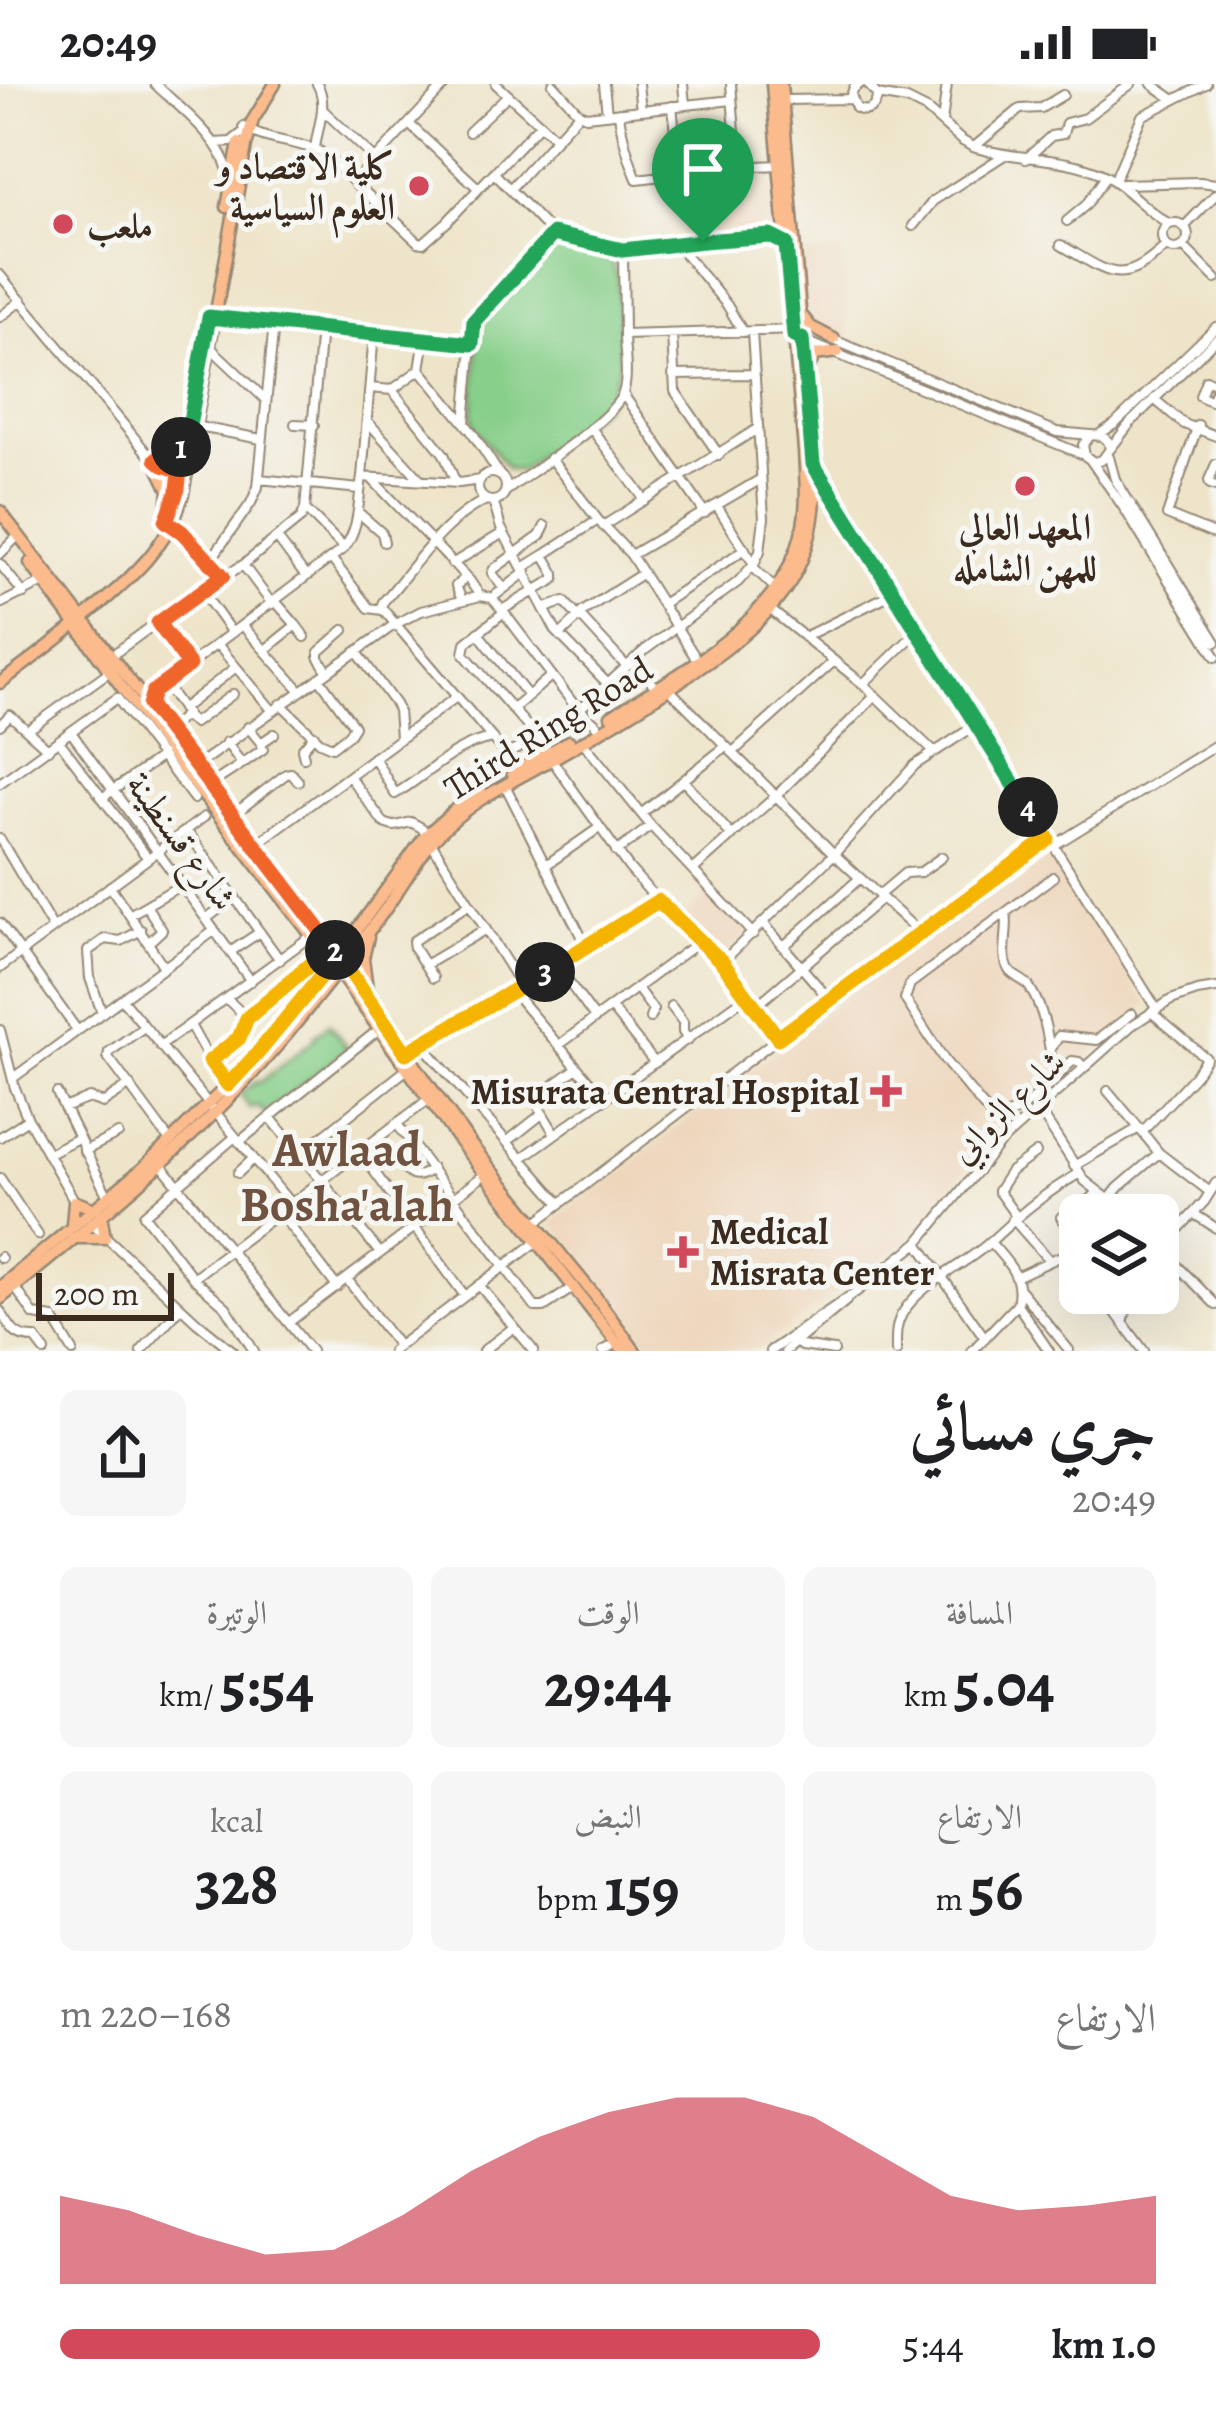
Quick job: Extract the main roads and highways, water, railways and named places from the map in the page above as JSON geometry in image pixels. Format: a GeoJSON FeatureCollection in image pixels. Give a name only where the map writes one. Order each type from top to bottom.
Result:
{"type":"FeatureCollection","features":[{"type":"Feature","properties":{"kind":"main road"},"geometry":{"type":"LineString","coordinates":[[232,203],[230,182],[237,151],[272,84]]}},
{"type":"Feature","properties":{"kind":"main road","name":"Third Ring Road"},"geometry":{"type":"LineString","coordinates":[[429,838],[596,725],[663,689],[768,608],[798,546],[806,506],[772,84]]}},
{"type":"Feature","properties":{"kind":"main road","name":"Third Ring Road"},"geometry":{"type":"LineString","coordinates":[[0,1287],[160,1163],[273,1050],[429,838],[467,799],[582,741],[730,647],[792,581],[812,530],[815,498],[805,375],[794,333],[800,310],[782,84]]}},
{"type":"Feature","properties":{"kind":"main road"},"geometry":{"type":"LineString","coordinates":[[2,675],[94,610],[136,573],[169,524],[183,475],[245,131]]}},
{"type":"Feature","properties":{"kind":"main road"},"geometry":{"type":"LineString","coordinates":[[800,310],[811,327],[836,346],[814,355],[805,375]]}},
{"type":"Feature","properties":{"kind":"main road"},"geometry":{"type":"LineString","coordinates":[[72,624],[144,556],[169,524],[169,490],[155,460],[173,459],[191,430],[211,348],[212,318]]}},
{"type":"Feature","properties":{"kind":"main road"},"geometry":{"type":"LineString","coordinates":[[815,498],[822,490],[833,494]]}},
{"type":"Feature","properties":{"kind":"main road"},"geometry":{"type":"LineString","coordinates":[[0,511],[77,635],[110,670],[121,695],[201,799],[255,844],[318,941],[320,987],[350,989]]}},
{"type":"Feature","properties":{"kind":"main road"},"geometry":{"type":"LineString","coordinates":[[0,522],[72,624],[147,693],[149,705],[210,784],[226,816],[318,941],[370,998],[472,1146],[635,1351]]}},
{"type":"Feature","properties":{"kind":"main road"},"geometry":{"type":"LineString","coordinates":[[318,941],[366,927],[362,958],[370,998]]}},
{"type":"Feature","properties":{"kind":"main road"},"geometry":{"type":"LineString","coordinates":[[338,963],[350,989],[428,1100],[620,1347]]}},
{"type":"Feature","properties":{"kind":"main road","name":"Third Ring Road"},"geometry":{"type":"LineString","coordinates":[[93,1216],[108,1197],[212,1108],[320,987]]}},
{"type":"Feature","properties":{"kind":"main road"},"geometry":{"type":"LineString","coordinates":[[74,1201],[93,1216],[105,1238],[72,1233],[74,1201]]}},
{"type":"Feature","properties":{"kind":"main road","name":"Third Ring Road"},"geometry":{"type":"LineString","coordinates":[[0,1299],[72,1233]]}},
{"type":"Feature","properties":{"kind":"place","name":"كلية الاقتصاد و العلوم السياسية"},"geometry":{"type":"Point","coordinates":[419,186]}},
{"type":"Feature","properties":{"kind":"place","name":"ملعب"},"geometry":{"type":"Point","coordinates":[63,224]}},
{"type":"Feature","properties":{"kind":"place","name":"المعهد العالي للمهن الشامله"},"geometry":{"type":"Point","coordinates":[1025,486]}},
{"type":"Feature","properties":{"kind":"place","name":"Misurata Central Hospital"},"geometry":{"type":"Point","coordinates":[886,1091]}},
{"type":"Feature","properties":{"kind":"place","name":"Medical Misrata Center"},"geometry":{"type":"Point","coordinates":[683,1252]}},
{"type":"Feature","properties":{"kind":"district","name":"Awlaad Bosha'alah"},"geometry":{"type":"Point","coordinates":[347,1178]}}]}
